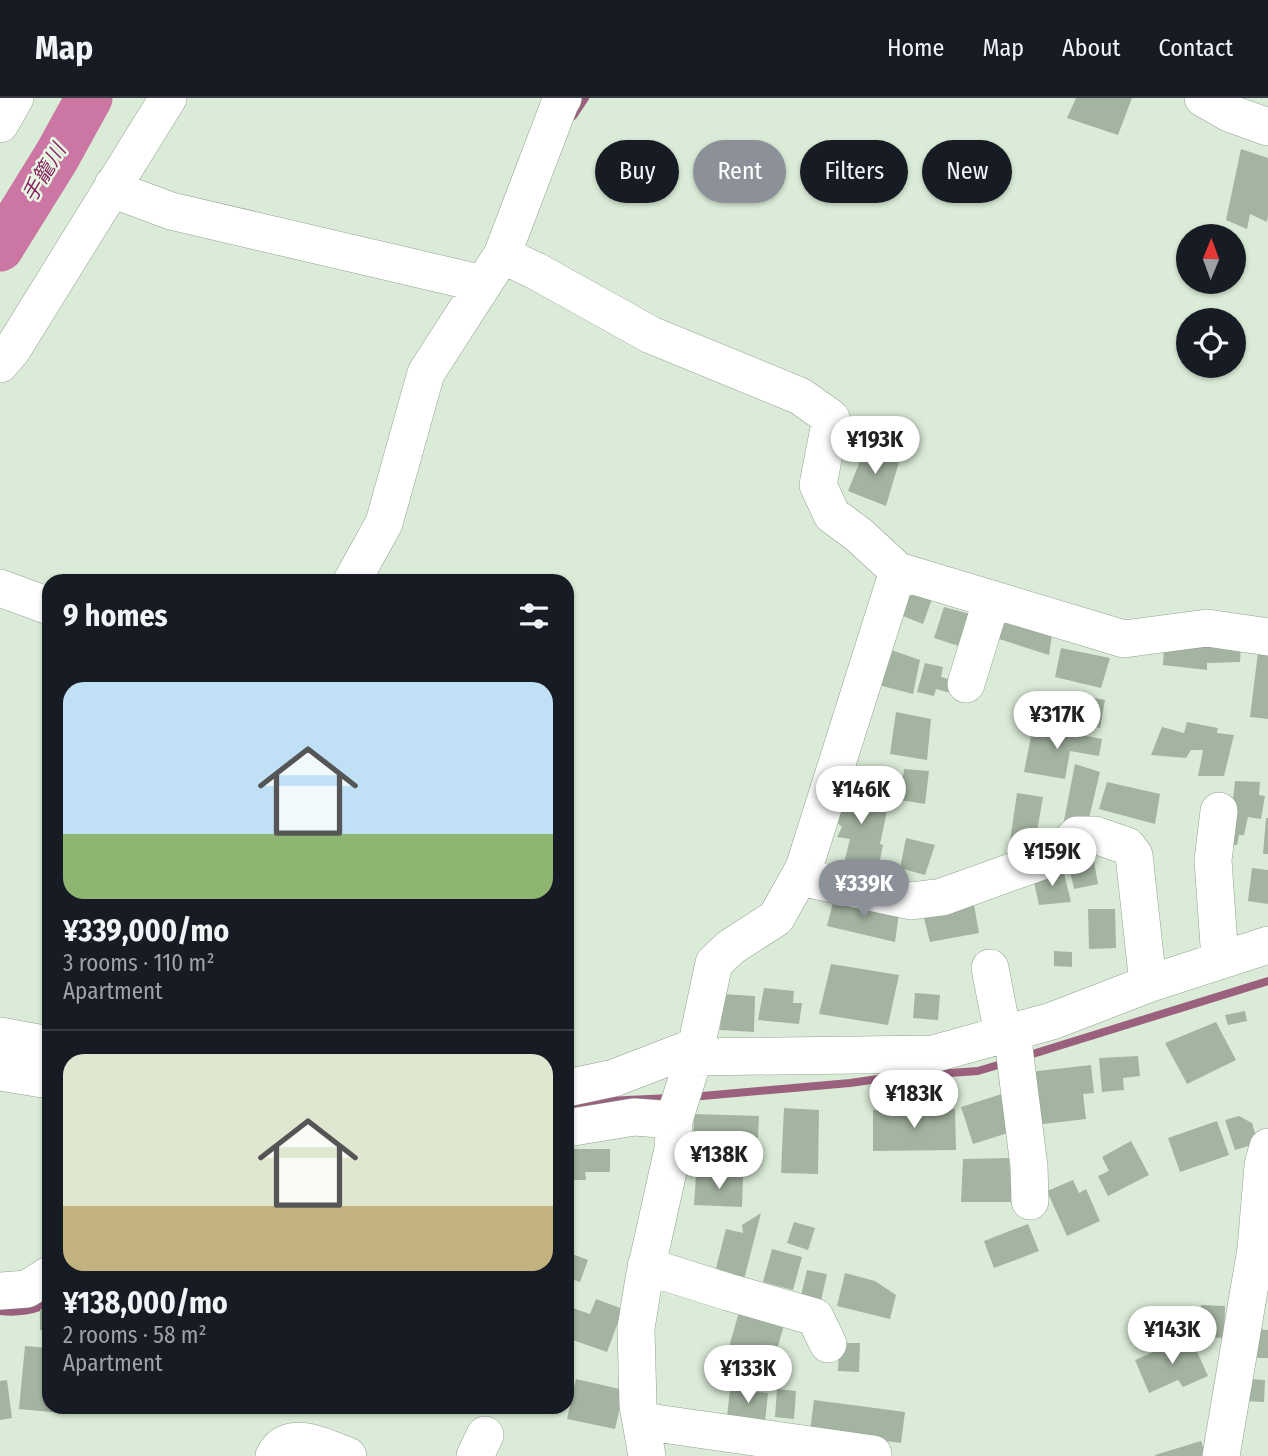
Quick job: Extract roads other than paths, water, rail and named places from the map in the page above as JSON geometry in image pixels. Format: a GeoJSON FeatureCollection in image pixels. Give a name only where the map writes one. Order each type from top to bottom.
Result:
{"type":"FeatureCollection","features":[{"type":"Feature","properties":{"kind":"street"},"geometry":{"type":"LineString","coordinates":[[0,124],[15,98]]}},
{"type":"Feature","properties":{"kind":"street"},"geometry":{"type":"LineString","coordinates":[[0,364],[12,350],[168,98]]}},
{"type":"Feature","properties":{"kind":"street"},"geometry":{"type":"LineString","coordinates":[[356,574],[384,523],[426,373],[507,267],[560,103],[564,98]]}},
{"type":"Feature","properties":{"kind":"street"},"geometry":{"type":"LineString","coordinates":[[1203,98],[1229,113],[1268,127]]}},
{"type":"Feature","properties":{"kind":"street"},"geometry":{"type":"LineString","coordinates":[[113,185],[128,195],[171,211],[507,267],[651,335],[800,396],[831,418],[818,485],[832,515],[859,534],[898,570],[1124,639],[1207,628],[1268,637]]}},
{"type":"Feature","properties":{"kind":"street"},"geometry":{"type":"LineString","coordinates":[[0,570],[42,585]]}},
{"type":"Feature","properties":{"kind":"street"},"geometry":{"type":"LineString","coordinates":[[647,1456],[638,1405],[636,1328],[646,1266],[673,1149],[675,1117],[694,1058],[714,964],[731,947],[776,918],[804,868],[898,570]]}},
{"type":"Feature","properties":{"kind":"street"},"geometry":{"type":"LineString","coordinates":[[0,588],[42,603]]}},
{"type":"Feature","properties":{"kind":"street"},"geometry":{"type":"LineString","coordinates":[[966,684],[992,599]]}},
{"type":"Feature","properties":{"kind":"street"},"geometry":{"type":"LineString","coordinates":[[1219,811],[1213,860],[1220,960]]}},
{"type":"Feature","properties":{"kind":"street"},"geometry":{"type":"LineString","coordinates":[[799,877],[911,901],[942,897],[1056,856],[1077,835],[1095,835],[1127,846],[1134,855],[1148,984]]}},
{"type":"Feature","properties":{"kind":"street"},"geometry":{"type":"LineString","coordinates":[[574,1087],[694,1058],[933,1054],[1009,1036],[1148,984],[1268,945]]}},
{"type":"Feature","properties":{"kind":"street"},"geometry":{"type":"LineString","coordinates":[[990,968],[1019,1077],[1030,1201]]}},
{"type":"Feature","properties":{"kind":"street"},"geometry":{"type":"LineString","coordinates":[[0,1036],[42,1044]]}},
{"type":"Feature","properties":{"kind":"street"},"geometry":{"type":"LineString","coordinates":[[0,1072],[42,1079]]}},
{"type":"Feature","properties":{"kind":"street"},"geometry":{"type":"LineString","coordinates":[[574,1127],[634,1117],[675,1117]]}},
{"type":"Feature","properties":{"kind":"street"},"geometry":{"type":"LineString","coordinates":[[1222,1456],[1256,1249],[1266,1160]]}},
{"type":"Feature","properties":{"kind":"street"},"geometry":{"type":"LineString","coordinates":[[646,1266],[815,1317],[830,1328]]}},
{"type":"Feature","properties":{"kind":"street"},"geometry":{"type":"LineString","coordinates":[[0,1291],[27,1289],[42,1279]]}},
{"type":"Feature","properties":{"kind":"street"},"geometry":{"type":"LineString","coordinates":[[641,1421],[873,1456]]}},
{"type":"Feature","properties":{"kind":"street"},"geometry":{"type":"LineString","coordinates":[[274,1456],[276,1451],[288,1442],[309,1441],[348,1456]]}},
{"type":"Feature","properties":{"kind":"waterway","name":"手籠川"},"geometry":{"type":"LineString","coordinates":[[0,248],[89,98]]}},
{"type":"Feature","properties":{"kind":"waterway"},"geometry":{"type":"LineString","coordinates":[[573,116],[585,98]]}},
{"type":"Feature","properties":{"kind":"waterway"},"geometry":{"type":"LineString","coordinates":[[1023,1057],[1268,981]]}},
{"type":"Feature","properties":{"kind":"waterway"},"geometry":{"type":"LineString","coordinates":[[691,1097],[978,1071],[1008,1062]]}},
{"type":"Feature","properties":{"kind":"waterway"},"geometry":{"type":"LineString","coordinates":[[574,1107],[606,1101],[671,1098]]}},
{"type":"Feature","properties":{"kind":"waterway"},"geometry":{"type":"LineString","coordinates":[[0,1311],[26,1311],[42,1305]]}}]}
